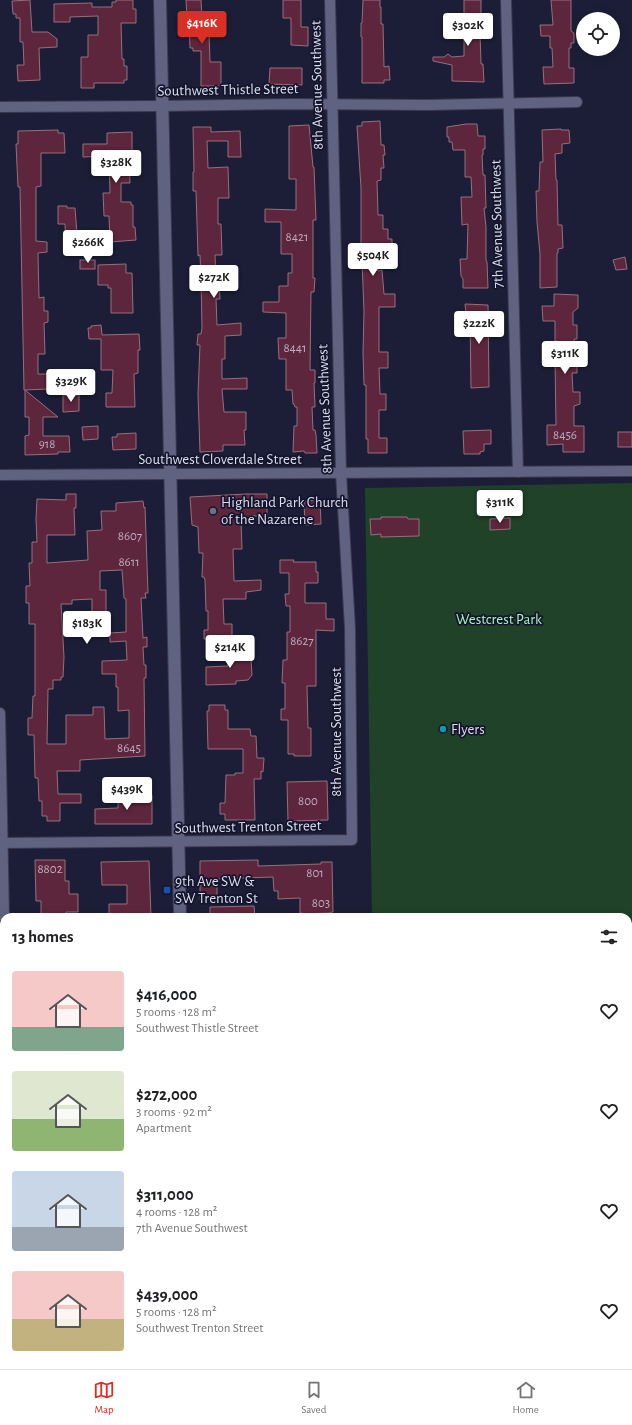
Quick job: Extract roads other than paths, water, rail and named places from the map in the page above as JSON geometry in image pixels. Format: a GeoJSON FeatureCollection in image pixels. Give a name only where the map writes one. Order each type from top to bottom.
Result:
{"type":"FeatureCollection","features":[{"type":"Feature","properties":{"kind":"street"},"geometry":{"type":"LineString","coordinates":[[160,0],[180,913]]}},
{"type":"Feature","properties":{"kind":"street","name":"8th Avenue Southwest"},"geometry":{"type":"LineString","coordinates":[[330,0],[341,473],[350,628],[352,840]]}},
{"type":"Feature","properties":{"kind":"street","name":"7th Avenue Southwest"},"geometry":{"type":"LineString","coordinates":[[506,0],[510,104],[518,472]]}},
{"type":"Feature","properties":{"kind":"street","name":"Southwest Thistle Street"},"geometry":{"type":"LineString","coordinates":[[0,107],[332,104],[428,105],[577,102]]}},
{"type":"Feature","properties":{"kind":"street","name":"Southwest Cloverdale Street"},"geometry":{"type":"LineString","coordinates":[[0,475],[632,471]]}},
{"type":"Feature","properties":{"kind":"street"},"geometry":{"type":"LineString","coordinates":[[0,713],[1,843],[4,913]]}},
{"type":"Feature","properties":{"kind":"street","name":"Southwest Trenton Street"},"geometry":{"type":"LineString","coordinates":[[1,843],[352,840]]}},
{"type":"Feature","properties":{"kind":"place","name":"Highland Park Church of the Nazarene"},"geometry":{"type":"Point","coordinates":[213,511]}},
{"type":"Feature","properties":{"kind":"place","name":"Flyers"},"geometry":{"type":"Point","coordinates":[443,729]}},
{"type":"Feature","properties":{"kind":"place","name":"9th Ave SW & SW Trenton St"},"geometry":{"type":"Point","coordinates":[167,890]}},
{"type":"Feature","properties":{"kind":"park label","name":"Westcrest Park"},"geometry":{"type":"Point","coordinates":[499,619]}}]}
